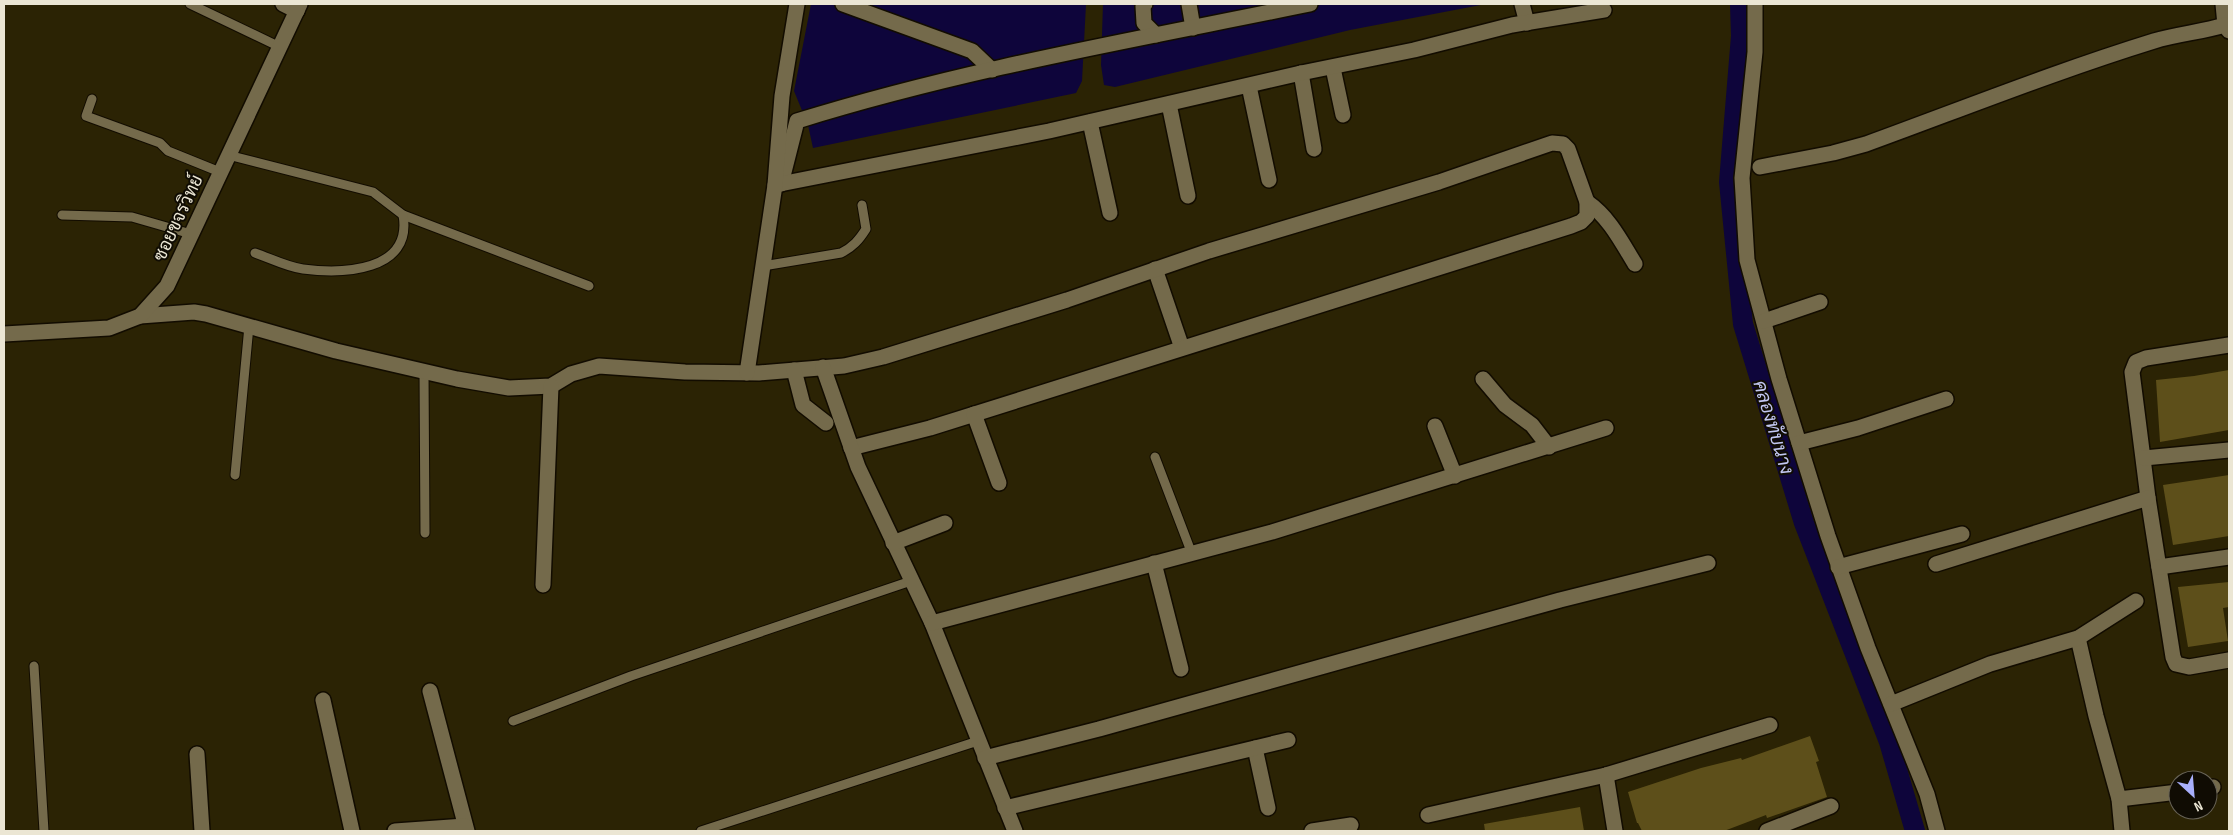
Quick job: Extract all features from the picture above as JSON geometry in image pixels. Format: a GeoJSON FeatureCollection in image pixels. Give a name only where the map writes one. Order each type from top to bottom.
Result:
{"type":"FeatureCollection","features":[{"type":"Feature","properties":{"kind":"street"},"geometry":{"type":"LineString","coordinates":[[778,185],[782,96],[797,4]]}},
{"type":"Feature","properties":{"kind":"street"},"geometry":{"type":"LineString","coordinates":[[844,4],[972,51],[992,70]]}},
{"type":"Feature","properties":{"kind":"street"},"geometry":{"type":"LineString","coordinates":[[1145,4],[1143,6],[1144,23],[1156,35]]}},
{"type":"Feature","properties":{"kind":"street"},"geometry":{"type":"LineString","coordinates":[[1189,4],[1193,28]]}},
{"type":"Feature","properties":{"kind":"street"},"geometry":{"type":"LineString","coordinates":[[747,373],[762,266],[778,185],[797,121],[862,101],[992,70],[1310,4]]}},
{"type":"Feature","properties":{"kind":"street"},"geometry":{"type":"LineString","coordinates":[[1522,4],[1527,23]]}},
{"type":"Feature","properties":{"kind":"street"},"geometry":{"type":"LineString","coordinates":[[1755,4],[1755,52],[1743,159],[1742,210],[1747,260],[1799,443],[1838,567],[1926,794],[1938,831]]}},
{"type":"Feature","properties":{"kind":"street"},"geometry":{"type":"LineString","coordinates":[[1760,167],[1833,153],[1866,144],[2062,71],[2157,40],[2227,28],[2224,4]]}},
{"type":"Feature","properties":{"kind":"street","name":"ซอยขจรวิทย์"},"geometry":{"type":"LineString","coordinates":[[4,334],[109,328],[140,316],[167,286],[280,47],[293,6]]}},
{"type":"Feature","properties":{"kind":"street"},"geometry":{"type":"LineString","coordinates":[[778,185],[1090,122],[1527,23],[1604,10]]}},
{"type":"Feature","properties":{"kind":"street"},"geometry":{"type":"LineString","coordinates":[[1333,68],[1343,115]]}},
{"type":"Feature","properties":{"kind":"street"},"geometry":{"type":"LineString","coordinates":[[1301,73],[1314,149]]}},
{"type":"Feature","properties":{"kind":"street"},"geometry":{"type":"LineString","coordinates":[[1249,86],[1269,180]]}},
{"type":"Feature","properties":{"kind":"street"},"geometry":{"type":"LineString","coordinates":[[1169,104],[1188,196]]}},
{"type":"Feature","properties":{"kind":"street"},"geometry":{"type":"LineString","coordinates":[[1090,122],[1110,213]]}},
{"type":"Feature","properties":{"kind":"street"},"geometry":{"type":"LineString","coordinates":[[140,316],[194,312],[336,351],[509,388],[551,386],[572,374],[599,366],[685,372],[747,373],[844,366],[883,357],[1085,294],[1155,269],[1439,182],[1552,143],[1563,144],[1568,149],[1587,202],[1587,216],[1581,222],[930,428],[851,448]]}},
{"type":"Feature","properties":{"kind":"street"},"geometry":{"type":"LineString","coordinates":[[1587,202],[1599,210],[1610,223],[1635,264]]}},
{"type":"Feature","properties":{"kind":"street"},"geometry":{"type":"LineString","coordinates":[[1155,269],[1182,348]]}},
{"type":"Feature","properties":{"kind":"street"},"geometry":{"type":"LineString","coordinates":[[1764,321],[1820,302]]}},
{"type":"Feature","properties":{"kind":"street"},"geometry":{"type":"LineString","coordinates":[[2229,345],[2146,358],[2136,362],[2132,372],[2148,498],[2173,657],[2176,664],[2189,667],[2229,660]]}},
{"type":"Feature","properties":{"kind":"street"},"geometry":{"type":"LineString","coordinates":[[823,367],[858,467],[932,623],[1015,831]]}},
{"type":"Feature","properties":{"kind":"street"},"geometry":{"type":"LineString","coordinates":[[794,370],[801,401],[826,423]]}},
{"type":"Feature","properties":{"kind":"street"},"geometry":{"type":"LineString","coordinates":[[1483,379],[1504,405],[1532,425],[1549,447]]}},
{"type":"Feature","properties":{"kind":"street"},"geometry":{"type":"LineString","coordinates":[[544,585],[551,386]]}},
{"type":"Feature","properties":{"kind":"street"},"geometry":{"type":"LineString","coordinates":[[1799,443],[1858,428],[1946,398]]}},
{"type":"Feature","properties":{"kind":"street"},"geometry":{"type":"LineString","coordinates":[[974,414],[1000,483]]}},
{"type":"Feature","properties":{"kind":"street"},"geometry":{"type":"LineString","coordinates":[[1435,426],[1455,476]]}},
{"type":"Feature","properties":{"kind":"street"},"geometry":{"type":"LineString","coordinates":[[932,623],[1272,532],[1606,428]]}},
{"type":"Feature","properties":{"kind":"street"},"geometry":{"type":"LineString","coordinates":[[2144,458],[2229,450]]}},
{"type":"Feature","properties":{"kind":"street"},"geometry":{"type":"LineString","coordinates":[[1936,564],[2148,498]]}},
{"type":"Feature","properties":{"kind":"street"},"geometry":{"type":"LineString","coordinates":[[893,543],[945,523]]}},
{"type":"Feature","properties":{"kind":"street"},"geometry":{"type":"LineString","coordinates":[[1838,567],[1962,534]]}},
{"type":"Feature","properties":{"kind":"street"},"geometry":{"type":"LineString","coordinates":[[2159,567],[2229,557]]}},
{"type":"Feature","properties":{"kind":"street"},"geometry":{"type":"LineString","coordinates":[[1154,563],[1181,669]]}},
{"type":"Feature","properties":{"kind":"street"},"geometry":{"type":"LineString","coordinates":[[985,758],[1099,730],[1560,600],[1708,563]]}},
{"type":"Feature","properties":{"kind":"street"},"geometry":{"type":"LineString","coordinates":[[1891,704],[1990,664],[2078,638],[2136,601]]}},
{"type":"Feature","properties":{"kind":"street"},"geometry":{"type":"LineString","coordinates":[[2078,638],[2096,716],[2119,799],[2122,831]]}},
{"type":"Feature","properties":{"kind":"street"},"geometry":{"type":"LineString","coordinates":[[395,831],[466,829],[430,691]]}},
{"type":"Feature","properties":{"kind":"street"},"geometry":{"type":"LineString","coordinates":[[323,700],[352,831]]}},
{"type":"Feature","properties":{"kind":"street"},"geometry":{"type":"LineString","coordinates":[[1428,815],[1606,775],[1672,757],[1770,725]]}},
{"type":"Feature","properties":{"kind":"street"},"geometry":{"type":"LineString","coordinates":[[1006,808],[1288,740]]}},
{"type":"Feature","properties":{"kind":"street"},"geometry":{"type":"LineString","coordinates":[[1255,748],[1268,808]]}},
{"type":"Feature","properties":{"kind":"street"},"geometry":{"type":"LineString","coordinates":[[197,754],[202,831]]}},
{"type":"Feature","properties":{"kind":"street"},"geometry":{"type":"LineString","coordinates":[[1606,775],[1615,831]]}},
{"type":"Feature","properties":{"kind":"street"},"geometry":{"type":"LineString","coordinates":[[2119,799],[2168,793]]}},
{"type":"Feature","properties":{"kind":"street"},"geometry":{"type":"LineString","coordinates":[[1767,831],[1831,806]]}},
{"type":"Feature","properties":{"kind":"street"},"geometry":{"type":"LineString","coordinates":[[1312,831],[1351,825]]}},
{"type":"Feature","properties":{"kind":"lane"},"geometry":{"type":"LineString","coordinates":[[190,4],[280,47]]}},
{"type":"Feature","properties":{"kind":"lane"},"geometry":{"type":"LineString","coordinates":[[92,99],[86,116],[160,143],[168,151],[220,172]]}},
{"type":"Feature","properties":{"kind":"lane"},"geometry":{"type":"LineString","coordinates":[[228,155],[373,192],[403,215],[589,286]]}},
{"type":"Feature","properties":{"kind":"lane"},"geometry":{"type":"LineString","coordinates":[[762,266],[841,253],[851,248],[866,229],[862,205]]}},
{"type":"Feature","properties":{"kind":"lane"},"geometry":{"type":"LineString","coordinates":[[62,215],[132,217],[191,234]]}},
{"type":"Feature","properties":{"kind":"lane"},"geometry":{"type":"LineString","coordinates":[[254,253],[301,269],[355,270],[377,264],[395,252],[402,239],[405,227],[403,215]]}},
{"type":"Feature","properties":{"kind":"lane"},"geometry":{"type":"LineString","coordinates":[[235,475],[249,326]]}},
{"type":"Feature","properties":{"kind":"lane"},"geometry":{"type":"LineString","coordinates":[[424,371],[425,533]]}},
{"type":"Feature","properties":{"kind":"lane"},"geometry":{"type":"LineString","coordinates":[[1154,457],[1192,554]]}},
{"type":"Feature","properties":{"kind":"lane"},"geometry":{"type":"LineString","coordinates":[[513,721],[631,676],[911,581]]}},
{"type":"Feature","properties":{"kind":"lane"},"geometry":{"type":"LineString","coordinates":[[34,666],[44,831]]}},
{"type":"Feature","properties":{"kind":"lane"},"geometry":{"type":"LineString","coordinates":[[701,831],[978,741]]}},
{"type":"Feature","properties":{"kind":"shaded area"},"geometry":{"type":"Polygon","coordinates":[[[811,4],[1086,4],[1082,81],[1076,93],[813,148],[808,125],[794,91],[811,4]]]}},
{"type":"Feature","properties":{"kind":"shaded area"},"geometry":{"type":"Polygon","coordinates":[[[1103,4],[1486,4],[1350,30],[1115,87],[1104,85],[1101,65],[1103,4]]]}},
{"type":"Feature","properties":{"kind":"building"},"geometry":{"type":"Polygon","coordinates":[[[2229,370],[2229,430],[2160,442],[2156,380],[2229,370]]]}},
{"type":"Feature","properties":{"kind":"building"},"geometry":{"type":"Polygon","coordinates":[[[2229,475],[2229,536],[2173,545],[2163,485],[2229,475]]]}},
{"type":"Feature","properties":{"kind":"building"},"geometry":{"type":"Polygon","coordinates":[[[2229,582],[2229,607],[2223,608],[2228,641],[2188,647],[2178,587],[2229,582]]]}},
{"type":"Feature","properties":{"kind":"building"},"geometry":{"type":"Polygon","coordinates":[[[1810,736],[1819,761],[1816,762],[1827,797],[1767,818],[1766,815],[1724,831],[1642,831],[1637,823],[1628,792],[1701,768],[1741,758],[1742,760],[1810,736]]]}},
{"type":"Feature","properties":{"kind":"building"},"geometry":{"type":"Polygon","coordinates":[[[1580,807],[1584,831],[1485,831],[1484,824],[1580,807]]]}},
{"type":"Feature","properties":{"kind":"waterway","name":"คลองทับนาง"},"geometry":{"type":"LineString","coordinates":[[1740,4],[1741,36],[1729,182],[1743,324],[1804,523],[1889,742],[1915,831]]}}]}
